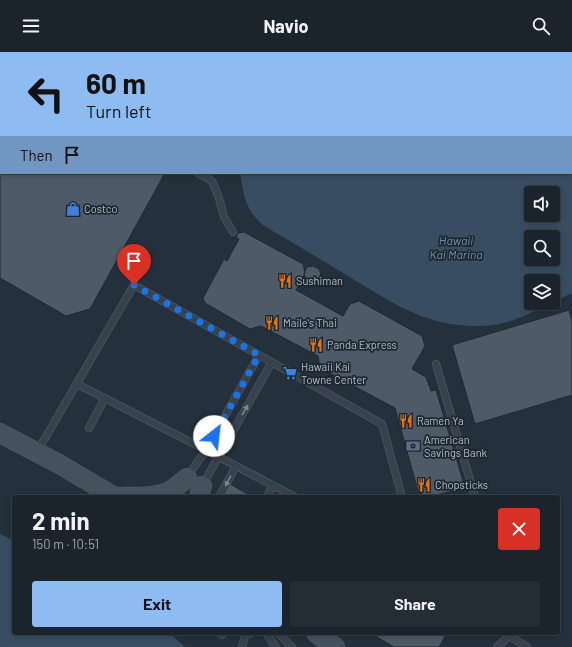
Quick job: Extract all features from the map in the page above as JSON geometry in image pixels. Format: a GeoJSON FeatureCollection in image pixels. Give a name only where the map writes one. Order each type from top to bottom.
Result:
{"type":"FeatureCollection","features":[{"type":"Feature","properties":{"kind":"main road"},"geometry":{"type":"LineString","coordinates":[[0,433],[59,464],[111,495]]}},
{"type":"Feature","properties":{"kind":"main road"},"geometry":{"type":"LineString","coordinates":[[155,495],[172,490],[196,490]]}},
{"type":"Feature","properties":{"kind":"main road"},"geometry":{"type":"LineString","coordinates":[[319,635],[334,647]]}},
{"type":"Feature","properties":{"kind":"lane"},"geometry":{"type":"LineString","coordinates":[[200,174],[212,181],[219,198],[224,217],[233,232]]}},
{"type":"Feature","properties":{"kind":"lane"},"geometry":{"type":"LineString","coordinates":[[37,452],[134,285],[382,424],[401,495]]}},
{"type":"Feature","properties":{"kind":"lane"},"geometry":{"type":"LineString","coordinates":[[196,490],[206,450],[259,355]]}},
{"type":"Feature","properties":{"kind":"lane"},"geometry":{"type":"LineString","coordinates":[[182,495],[196,490],[219,456],[272,362]]}},
{"type":"Feature","properties":{"kind":"lane"},"geometry":{"type":"LineString","coordinates":[[436,364],[473,495]]}},
{"type":"Feature","properties":{"kind":"lane"},"geometry":{"type":"LineString","coordinates":[[77,384],[219,456],[291,495]]}},
{"type":"Feature","properties":{"kind":"lane"},"geometry":{"type":"LineString","coordinates":[[89,428],[105,398]]}},
{"type":"Feature","properties":{"kind":"lane"},"geometry":{"type":"LineString","coordinates":[[220,495],[236,466]]}},
{"type":"Feature","properties":{"kind":"lane"},"geometry":{"type":"LineString","coordinates":[[268,495],[273,485]]}},
{"type":"Feature","properties":{"kind":"lane"},"geometry":{"type":"LineString","coordinates":[[242,647],[248,635]]}},
{"type":"Feature","properties":{"kind":"lane"},"geometry":{"type":"LineString","coordinates":[[267,635],[276,647]]}},
{"type":"Feature","properties":{"kind":"lane"},"geometry":{"type":"LineString","coordinates":[[280,635],[292,647]]}},
{"type":"Feature","properties":{"kind":"lane"},"geometry":{"type":"LineString","coordinates":[[497,647],[508,635]]}},
{"type":"Feature","properties":{"kind":"lane"},"geometry":{"type":"LineString","coordinates":[[510,635],[527,647]]}},
{"type":"Feature","properties":{"kind":"water","name":"Hawaii Kai Marina"},"geometry":{"type":"Polygon","coordinates":[[[240,174],[572,174],[572,293],[560,299],[560,274],[524,274],[524,310],[536,310],[509,321],[491,325],[470,326],[436,321],[420,316],[391,302],[264,226],[253,214],[246,202],[240,174]]]}},
{"type":"Feature","properties":{"kind":"water"},"geometry":{"type":"Polygon","coordinates":[[[0,534],[12,540],[12,635],[171,635],[185,647],[0,647],[0,534]]]}},
{"type":"Feature","properties":{"kind":"building","name":"Costco"},"geometry":{"type":"Polygon","coordinates":[[[0,174],[164,174],[90,309],[66,316],[0,278],[0,174]]]}},
{"type":"Feature","properties":{"kind":"building"},"geometry":{"type":"Polygon","coordinates":[[[244,232],[303,264],[305,273],[296,290],[343,316],[350,304],[359,301],[422,336],[425,346],[412,369],[426,377],[431,391],[436,390],[463,481],[457,490],[436,495],[424,495],[418,491],[395,408],[320,368],[318,356],[261,326],[250,329],[205,303],[203,298],[224,259],[227,261],[239,239],[236,238],[238,233],[244,232]]]}},
{"type":"Feature","properties":{"kind":"building"},"geometry":{"type":"Polygon","coordinates":[[[313,266],[319,269],[321,274],[318,281],[312,283],[306,280],[304,273],[307,267],[313,266]]]}},
{"type":"Feature","properties":{"kind":"building"},"geometry":{"type":"Polygon","coordinates":[[[569,310],[572,321],[572,395],[475,424],[452,345],[569,310]]]}},
{"type":"Feature","properties":{"kind":"building"},"geometry":{"type":"Polygon","coordinates":[[[230,484],[249,495],[224,495],[230,484]]]}},
{"type":"Feature","properties":{"kind":"building"},"geometry":{"type":"Polygon","coordinates":[[[373,635],[446,635],[439,647],[394,647],[373,635]]]}},
{"type":"Feature","properties":{"kind":"place","name":"Costco"},"geometry":{"type":"Point","coordinates":[73,209]}},
{"type":"Feature","properties":{"kind":"place","name":"Sushiman"},"geometry":{"type":"Point","coordinates":[285,281]}},
{"type":"Feature","properties":{"kind":"place","name":"Maile's Thai"},"geometry":{"type":"Point","coordinates":[272,323]}},
{"type":"Feature","properties":{"kind":"place","name":"Panda Express"},"geometry":{"type":"Point","coordinates":[316,345]}},
{"type":"Feature","properties":{"kind":"place","name":"Hawaii Kai Towne Center"},"geometry":{"type":"Point","coordinates":[290,373]}},
{"type":"Feature","properties":{"kind":"place","name":"Ramen Ya"},"geometry":{"type":"Point","coordinates":[406,421]}},
{"type":"Feature","properties":{"kind":"place","name":"American Savings Bank"},"geometry":{"type":"Point","coordinates":[413,446]}},
{"type":"Feature","properties":{"kind":"place","name":"Chopsticks"},"geometry":{"type":"Point","coordinates":[424,485]}},
{"type":"Feature","properties":{"kind":"route"},"geometry":{"type":"LineString","coordinates":[[134,285],[259,355],[214,436]]}}]}
